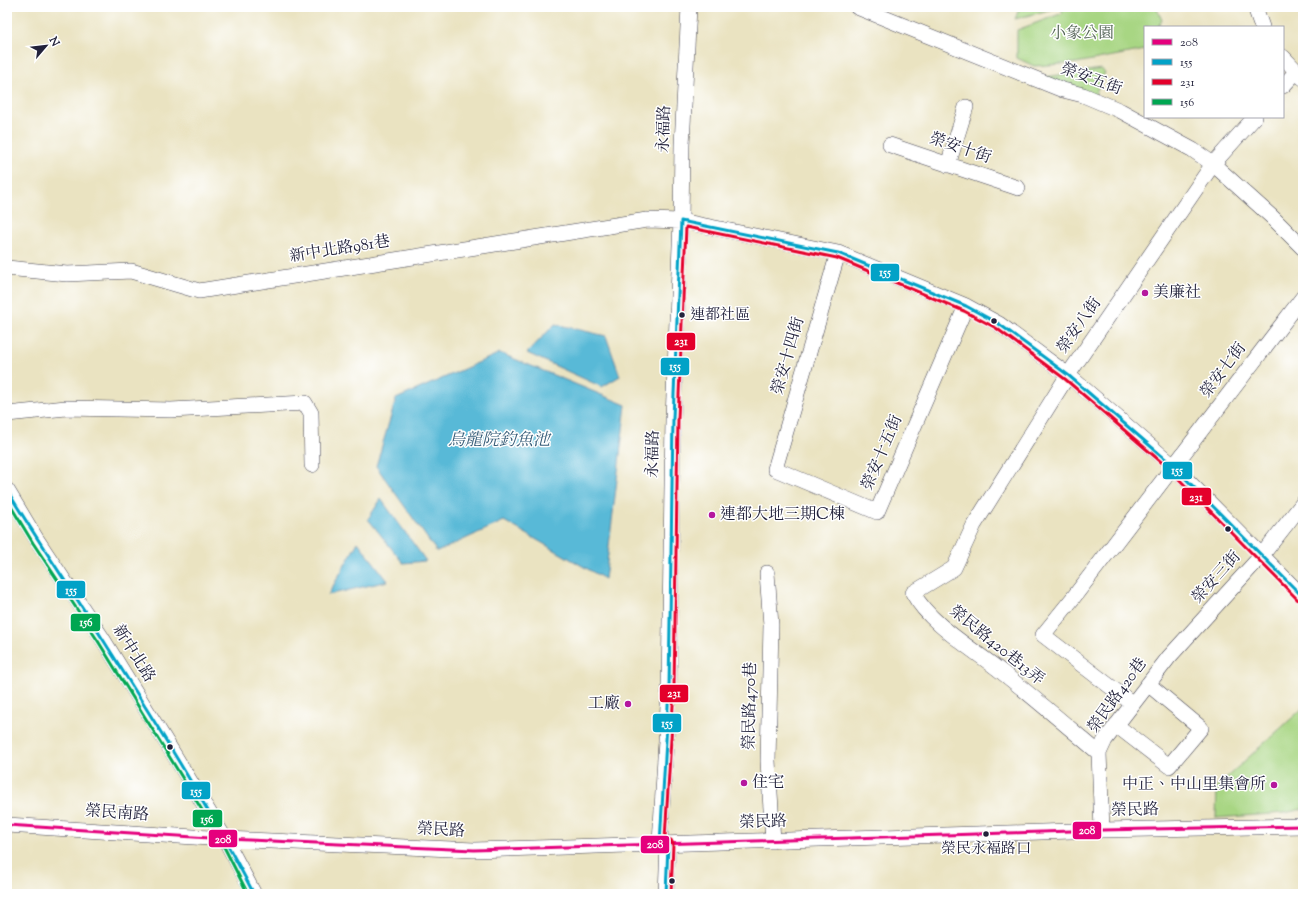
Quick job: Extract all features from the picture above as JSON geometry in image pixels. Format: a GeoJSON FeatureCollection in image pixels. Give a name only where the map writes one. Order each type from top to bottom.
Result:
{"type":"FeatureCollection","features":[{"type":"Feature","properties":{"kind":"street","name":"永福路"},"geometry":{"type":"LineString","coordinates":[[668,844],[660,843],[669,689],[673,419],[681,221],[682,145],[689,7]]}},
{"type":"Feature","properties":{"kind":"street"},"geometry":{"type":"LineString","coordinates":[[1255,7],[1262,26]]}},
{"type":"Feature","properties":{"kind":"street","name":"榮安五街"},"geometry":{"type":"LineString","coordinates":[[864,8],[1063,90],[1083,95],[1121,111],[1193,150],[1213,164],[1272,217],[1303,248]]}},
{"type":"Feature","properties":{"kind":"street"},"geometry":{"type":"LineString","coordinates":[[1284,58],[1300,75],[1284,85]]}},
{"type":"Feature","properties":{"kind":"street"},"geometry":{"type":"LineString","coordinates":[[948,165],[966,107]]}},
{"type":"Feature","properties":{"kind":"street","name":"榮安八街"},"geometry":{"type":"LineString","coordinates":[[954,568],[974,525],[1068,375],[1213,164],[1255,118]]}},
{"type":"Feature","properties":{"kind":"street","name":"榮安十街"},"geometry":{"type":"LineString","coordinates":[[890,145],[1018,188]]}},
{"type":"Feature","properties":{"kind":"street","name":"新中北路981巷"},"geometry":{"type":"LineString","coordinates":[[7,268],[66,274],[131,271],[199,291],[647,220],[681,221],[838,253],[966,306],[999,324],[1068,375],[1174,467],[1303,597]]}},
{"type":"Feature","properties":{"kind":"street","name":"榮安十四街"},"geometry":{"type":"LineString","coordinates":[[775,470],[838,253]]}},
{"type":"Feature","properties":{"kind":"street","name":"榮安七街"},"geometry":{"type":"LineString","coordinates":[[1133,704],[1043,635],[1174,467],[1303,297]]}},
{"type":"Feature","properties":{"kind":"street","name":"榮安十五街"},"geometry":{"type":"LineString","coordinates":[[775,470],[877,512],[966,306]]}},
{"type":"Feature","properties":{"kind":"street"},"geometry":{"type":"LineString","coordinates":[[7,414],[66,408],[171,410],[305,403],[311,413],[312,465]]}},
{"type":"Feature","properties":{"kind":"street","name":"新中北路"},"geometry":{"type":"LineString","coordinates":[[7,490],[37,540],[102,638],[224,839],[254,894]]}},
{"type":"Feature","properties":{"kind":"street","name":"榮安三街"},"geometry":{"type":"LineString","coordinates":[[1169,657],[1262,555],[1303,503]]}},
{"type":"Feature","properties":{"kind":"street","name":"榮民路420巷13弄"},"geometry":{"type":"LineString","coordinates":[[954,568],[913,593],[918,603],[939,624],[1003,673],[1099,753]]}},
{"type":"Feature","properties":{"kind":"street","name":"榮民路470巷"},"geometry":{"type":"LineString","coordinates":[[767,573],[771,625],[768,761],[773,840]]}},
{"type":"Feature","properties":{"kind":"street","name":"榮民路420巷"},"geometry":{"type":"LineString","coordinates":[[1102,830],[1099,753],[1105,740],[1169,657]]}},
{"type":"Feature","properties":{"kind":"street"},"geometry":{"type":"LineString","coordinates":[[1116,725],[1169,766],[1201,728],[1148,684]]}},
{"type":"Feature","properties":{"kind":"street","name":"榮民南路"},"geometry":{"type":"LineString","coordinates":[[7,825],[224,839]]}},
{"type":"Feature","properties":{"kind":"street","name":"榮民路"},"geometry":{"type":"LineString","coordinates":[[224,839],[474,850],[1102,830],[1303,826]]}},
{"type":"Feature","properties":{"kind":"street"},"geometry":{"type":"LineString","coordinates":[[666,894],[668,844]]}},
{"type":"Feature","properties":{"kind":"green space"},"geometry":{"type":"Polygon","coordinates":[[[1020,7],[1060,7],[1015,19],[1020,7]]]}},
{"type":"Feature","properties":{"kind":"green space","name":"小象公園"},"geometry":{"type":"Polygon","coordinates":[[[1060,7],[1156,7],[1162,20],[1159,26],[1144,26],[1144,50],[1076,63],[1034,66],[1017,58],[1017,30],[1063,13],[1060,7]]]}},
{"type":"Feature","properties":{"kind":"green space"},"geometry":{"type":"Polygon","coordinates":[[[1101,69],[1105,72],[1094,97],[1038,78],[1101,69]]]}},
{"type":"Feature","properties":{"kind":"green space"},"geometry":{"type":"Polygon","coordinates":[[[1303,708],[1303,809],[1284,813],[1216,818],[1217,786],[1303,708]]]}},
{"type":"Feature","properties":{"kind":"water"},"geometry":{"type":"Polygon","coordinates":[[[555,324],[606,336],[620,376],[602,387],[527,353],[555,324]]]}},
{"type":"Feature","properties":{"kind":"water","name":"烏龍院釣魚池"},"geometry":{"type":"Polygon","coordinates":[[[500,353],[626,405],[605,579],[504,521],[437,552],[376,466],[396,399],[500,353]]]}},
{"type":"Feature","properties":{"kind":"water"},"geometry":{"type":"Polygon","coordinates":[[[381,499],[426,561],[403,563],[368,519],[381,499]]]}},
{"type":"Feature","properties":{"kind":"water"},"geometry":{"type":"Polygon","coordinates":[[[358,542],[388,581],[328,595],[358,542]]]}},
{"type":"Feature","properties":{"kind":"transit line","name":"155"},"geometry":{"type":"LineString","coordinates":[[666,894],[668,844],[660,843],[669,689],[673,419],[681,221],[838,253],[966,306],[999,324],[1068,375],[1170,463],[1303,597]]}},
{"type":"Feature","properties":{"kind":"transit line","name":"231"},"geometry":{"type":"LineString","coordinates":[[671,894],[673,844],[671,840],[665,839],[674,689],[678,419],[686,227],[837,258],[964,311],[996,328],[1065,379],[1167,467],[1299,601]]}},
{"type":"Feature","properties":{"kind":"transit line","name":"155"},"geometry":{"type":"LineString","coordinates":[[7,490],[102,638],[200,796],[254,894]]}},
{"type":"Feature","properties":{"kind":"transit line","name":"156"},"geometry":{"type":"LineString","coordinates":[[7,500],[33,543],[98,641],[221,841],[248,894]]}},
{"type":"Feature","properties":{"kind":"transit line","name":"208"},"geometry":{"type":"LineString","coordinates":[[7,825],[225,839],[474,850],[1102,830],[1303,826]]}},
{"type":"Feature","properties":{"kind":"place","name":"美廉社"},"geometry":{"type":"Point","coordinates":[1145,293]}},
{"type":"Feature","properties":{"kind":"place","name":"連都社區"},"geometry":{"type":"Point","coordinates":[682,315]}},
{"type":"Feature","properties":{"kind":"place","name":"連都大地三期C棟"},"geometry":{"type":"Point","coordinates":[712,515]}},
{"type":"Feature","properties":{"kind":"place","name":"工廠"},"geometry":{"type":"Point","coordinates":[628,704]}},
{"type":"Feature","properties":{"kind":"place","name":"住宅"},"geometry":{"type":"Point","coordinates":[744,783]}},
{"type":"Feature","properties":{"kind":"place","name":"中正、中山里集會所"},"geometry":{"type":"Point","coordinates":[1274,785]}},
{"type":"Feature","properties":{"kind":"place","name":"榮民永褔路口"},"geometry":{"type":"Point","coordinates":[986,834]}}]}
